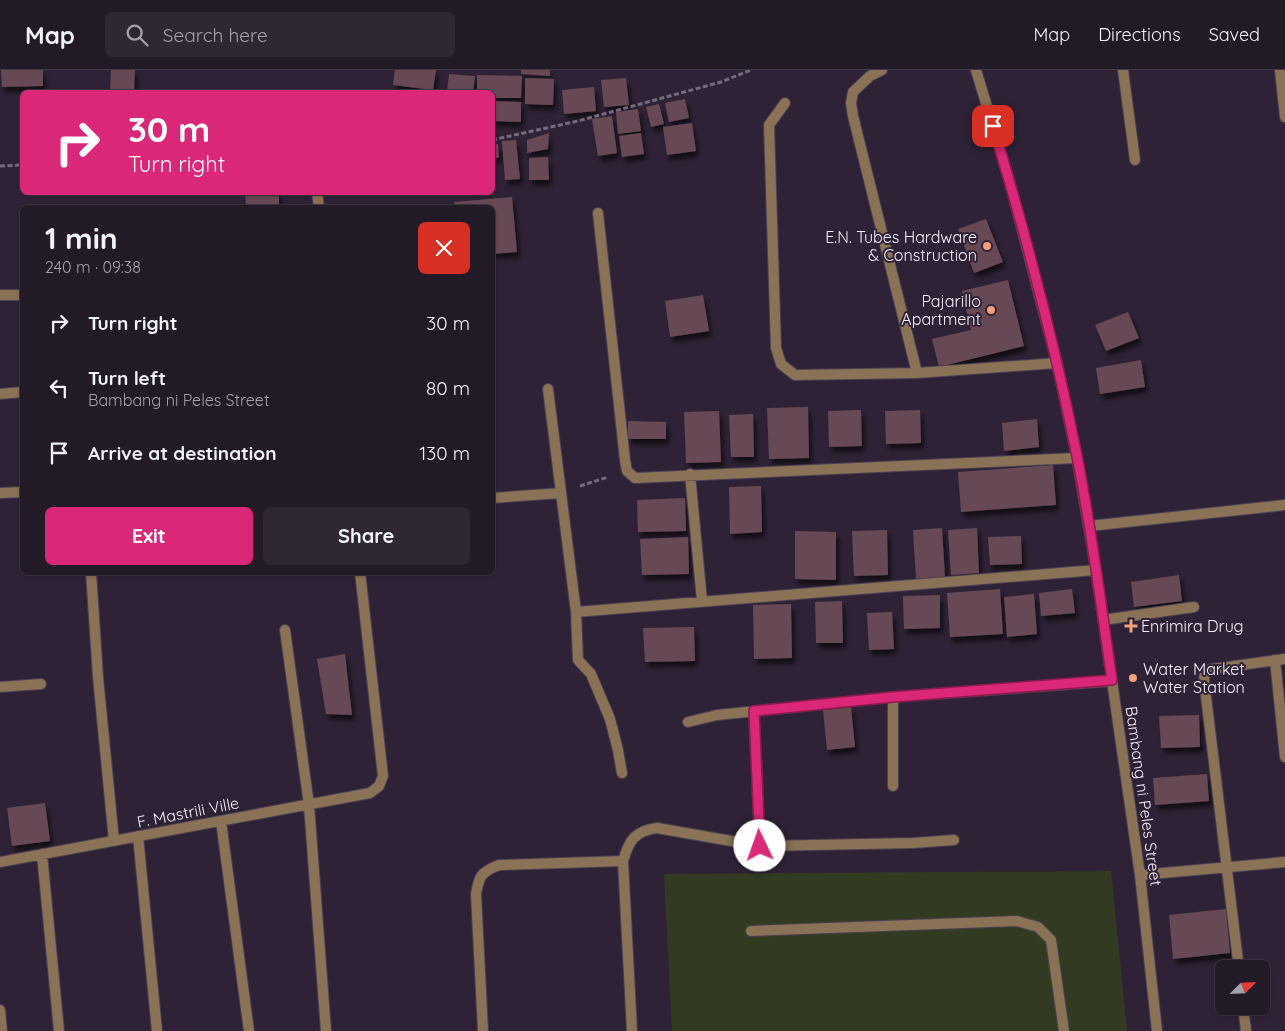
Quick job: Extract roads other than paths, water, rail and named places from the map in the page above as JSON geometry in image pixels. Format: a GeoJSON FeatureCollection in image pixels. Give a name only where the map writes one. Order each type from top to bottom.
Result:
{"type":"FeatureCollection","features":[{"type":"Feature","properties":{"kind":"street"},"geometry":{"type":"LineString","coordinates":[[882,70],[870,76],[853,92],[852,109],[917,373]]}},
{"type":"Feature","properties":{"kind":"street","name":"Bambang ni Peles Street"},"geometry":{"type":"LineString","coordinates":[[976,70],[1010,183],[1057,363],[1077,458],[1096,570],[1140,875],[1157,1031]]}},
{"type":"Feature","properties":{"kind":"street"},"geometry":{"type":"LineString","coordinates":[[1123,70],[1135,160]]}},
{"type":"Feature","properties":{"kind":"street"},"geometry":{"type":"LineString","coordinates":[[1282,70],[1285,117]]}},
{"type":"Feature","properties":{"kind":"street"},"geometry":{"type":"LineString","coordinates":[[785,103],[769,126],[776,348],[781,364],[795,375],[917,373],[1057,363]]}},
{"type":"Feature","properties":{"kind":"street"},"geometry":{"type":"LineString","coordinates":[[598,213],[624,450],[627,470],[635,478],[690,474],[1077,458]]}},
{"type":"Feature","properties":{"kind":"street"},"geometry":{"type":"LineString","coordinates":[[0,295],[20,295]]}},
{"type":"Feature","properties":{"kind":"street"},"geometry":{"type":"LineString","coordinates":[[548,389],[576,612],[578,660],[591,674],[607,711],[618,750],[622,773]]}},
{"type":"Feature","properties":{"kind":"street"},"geometry":{"type":"LineString","coordinates":[[0,394],[20,392]]}},
{"type":"Feature","properties":{"kind":"street"},"geometry":{"type":"LineString","coordinates":[[690,474],[702,601]]}},
{"type":"Feature","properties":{"kind":"street"},"geometry":{"type":"LineString","coordinates":[[0,493],[20,492]]}},
{"type":"Feature","properties":{"kind":"street"},"geometry":{"type":"LineString","coordinates":[[495,498],[561,492]]}},
{"type":"Feature","properties":{"kind":"street"},"geometry":{"type":"LineString","coordinates":[[1089,526],[1285,505]]}},
{"type":"Feature","properties":{"kind":"street"},"geometry":{"type":"LineString","coordinates":[[576,612],[1096,570]]}},
{"type":"Feature","properties":{"kind":"street"},"geometry":{"type":"LineString","coordinates":[[91,575],[98,677],[114,841]]}},
{"type":"Feature","properties":{"kind":"street","name":"F. Mastrili Ville"},"geometry":{"type":"LineString","coordinates":[[0,862],[370,793],[379,786],[383,776],[360,575]]}},
{"type":"Feature","properties":{"kind":"street"},"geometry":{"type":"LineString","coordinates":[[1103,620],[1194,607]]}},
{"type":"Feature","properties":{"kind":"street"},"geometry":{"type":"LineString","coordinates":[[284,630],[309,804],[326,1031]]}},
{"type":"Feature","properties":{"kind":"street"},"geometry":{"type":"LineString","coordinates":[[1238,960],[1204,680],[1205,672],[1212,669],[1280,659],[1285,757]]}},
{"type":"Feature","properties":{"kind":"street"},"geometry":{"type":"LineString","coordinates":[[688,722],[717,715],[893,697],[1112,680]]}},
{"type":"Feature","properties":{"kind":"street"},"geometry":{"type":"LineString","coordinates":[[0,687],[41,684]]}},
{"type":"Feature","properties":{"kind":"street"},"geometry":{"type":"LineString","coordinates":[[893,697],[893,786]]}},
{"type":"Feature","properties":{"kind":"street"},"geometry":{"type":"LineString","coordinates":[[754,711],[760,846]]}},
{"type":"Feature","properties":{"kind":"street"},"geometry":{"type":"LineString","coordinates":[[221,821],[249,1031]]}},
{"type":"Feature","properties":{"kind":"street"},"geometry":{"type":"LineString","coordinates":[[632,1031],[623,861],[627,847],[634,837],[644,830],[657,828],[760,846],[913,843],[954,840]]}},
{"type":"Feature","properties":{"kind":"street"},"geometry":{"type":"LineString","coordinates":[[138,836],[157,1031]]}},
{"type":"Feature","properties":{"kind":"street"},"geometry":{"type":"LineString","coordinates":[[42,854],[60,1031]]}},
{"type":"Feature","properties":{"kind":"street"},"geometry":{"type":"LineString","coordinates":[[483,1031],[476,894],[479,878],[487,870],[499,865],[623,861]]}},
{"type":"Feature","properties":{"kind":"street"},"geometry":{"type":"LineString","coordinates":[[1140,875],[1285,862]]}},
{"type":"Feature","properties":{"kind":"street"},"geometry":{"type":"LineString","coordinates":[[751,931],[1017,921],[1038,927],[1052,940],[1064,1031]]}},
{"type":"Feature","properties":{"kind":"street"},"geometry":{"type":"LineString","coordinates":[[0,1010],[2,1031]]}},
{"type":"Feature","properties":{"kind":"street"},"geometry":{"type":"LineString","coordinates":[[1245,1015],[1246,1031]]}},
{"type":"Feature","properties":{"kind":"place","name":"E.N. Tubes Hardware & Construction"},"geometry":{"type":"Point","coordinates":[987,246]}},
{"type":"Feature","properties":{"kind":"place","name":"Pajarillo Apartment"},"geometry":{"type":"Point","coordinates":[991,310]}},
{"type":"Feature","properties":{"kind":"place","name":"Enrimira Drug"},"geometry":{"type":"Point","coordinates":[1131,626]}},
{"type":"Feature","properties":{"kind":"place","name":"Water Market Water Station"},"geometry":{"type":"Point","coordinates":[1133,678]}}]}
